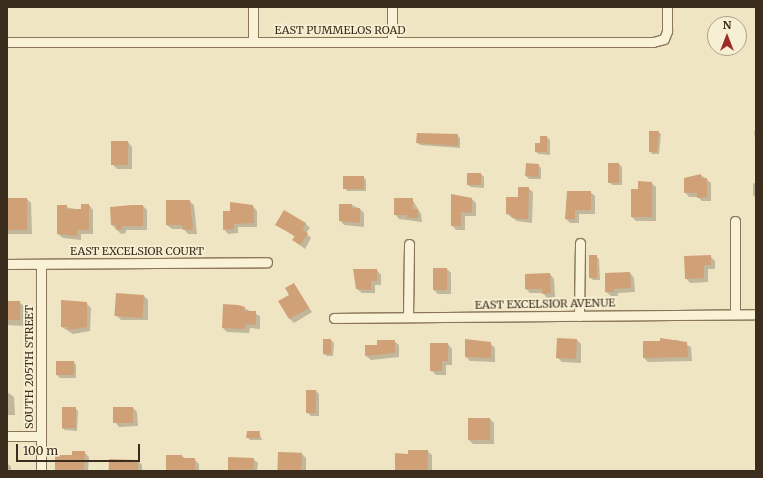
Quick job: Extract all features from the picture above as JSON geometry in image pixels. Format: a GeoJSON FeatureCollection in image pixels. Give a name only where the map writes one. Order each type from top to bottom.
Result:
{"type":"FeatureCollection","features":[{"type":"Feature","properties":{"kind":"street"},"geometry":{"type":"LineString","coordinates":[[253,7],[253,42]]}},
{"type":"Feature","properties":{"kind":"street"},"geometry":{"type":"LineString","coordinates":[[392,7],[392,42]]}},
{"type":"Feature","properties":{"kind":"street","name":"EAST PUMMELOS ROAD"},"geometry":{"type":"LineString","coordinates":[[7,42],[653,42],[664,39],[667,31],[667,7]]}},
{"type":"Feature","properties":{"kind":"street"},"geometry":{"type":"LineString","coordinates":[[735,221],[735,314]]}},
{"type":"Feature","properties":{"kind":"street"},"geometry":{"type":"LineString","coordinates":[[579,316],[580,243]]}},
{"type":"Feature","properties":{"kind":"street"},"geometry":{"type":"LineString","coordinates":[[408,317],[409,244]]}},
{"type":"Feature","properties":{"kind":"street","name":"EAST EXCELSIOR COURT"},"geometry":{"type":"LineString","coordinates":[[7,264],[267,262]]}},
{"type":"Feature","properties":{"kind":"street","name":"SOUTH 205TH STREET"},"geometry":{"type":"LineString","coordinates":[[40,264],[41,471]]}},
{"type":"Feature","properties":{"kind":"street","name":"EAST EXCELSIOR AVENUE"},"geometry":{"type":"LineString","coordinates":[[334,318],[756,314]]}},
{"type":"Feature","properties":{"kind":"street"},"geometry":{"type":"LineString","coordinates":[[7,436],[41,436]]}},
{"type":"Feature","properties":{"kind":"building"},"geometry":{"type":"Polygon","coordinates":[[[649,131],[659,131],[657,152],[649,152],[649,131]]]}},
{"type":"Feature","properties":{"kind":"building"},"geometry":{"type":"Polygon","coordinates":[[[417,133],[458,134],[458,146],[416,143],[417,133]]]}},
{"type":"Feature","properties":{"kind":"building"},"geometry":{"type":"Polygon","coordinates":[[[540,136],[547,136],[547,152],[535,152],[535,143],[540,143],[540,136]]]}},
{"type":"Feature","properties":{"kind":"building"},"geometry":{"type":"Polygon","coordinates":[[[111,141],[128,141],[128,165],[111,165],[111,141]]]}},
{"type":"Feature","properties":{"kind":"building"},"geometry":{"type":"Polygon","coordinates":[[[526,163],[539,164],[538,177],[525,176],[526,163]]]}},
{"type":"Feature","properties":{"kind":"building"},"geometry":{"type":"Polygon","coordinates":[[[608,163],[619,163],[619,183],[608,183],[608,163]]]}},
{"type":"Feature","properties":{"kind":"building"},"geometry":{"type":"Polygon","coordinates":[[[467,173],[481,173],[481,185],[467,185],[467,173]]]}},
{"type":"Feature","properties":{"kind":"building"},"geometry":{"type":"Polygon","coordinates":[[[701,174],[701,178],[707,178],[707,197],[697,198],[697,193],[684,193],[684,178],[701,174]]]}},
{"type":"Feature","properties":{"kind":"building"},"geometry":{"type":"Polygon","coordinates":[[[343,176],[364,176],[364,189],[343,189],[343,176]]]}},
{"type":"Feature","properties":{"kind":"building"},"geometry":{"type":"Polygon","coordinates":[[[638,181],[652,182],[652,217],[631,217],[631,189],[638,189],[638,181]]]}},
{"type":"Feature","properties":{"kind":"building"},"geometry":{"type":"Polygon","coordinates":[[[518,187],[529,187],[528,219],[518,219],[511,217],[511,214],[506,214],[506,197],[518,197],[518,187]]]}},
{"type":"Feature","properties":{"kind":"building"},"geometry":{"type":"Polygon","coordinates":[[[567,191],[591,191],[591,210],[575,210],[575,219],[565,219],[567,191]]]}},
{"type":"Feature","properties":{"kind":"building"},"geometry":{"type":"Polygon","coordinates":[[[451,194],[472,198],[472,213],[461,212],[461,226],[451,226],[451,194]]]}},
{"type":"Feature","properties":{"kind":"building"},"geometry":{"type":"Polygon","coordinates":[[[7,198],[27,198],[27,230],[7,230],[7,198]]]}},
{"type":"Feature","properties":{"kind":"building"},"geometry":{"type":"Polygon","coordinates":[[[394,198],[413,198],[413,209],[418,209],[418,218],[407,218],[407,215],[394,215],[394,198]]]}},
{"type":"Feature","properties":{"kind":"building"},"geometry":{"type":"Polygon","coordinates":[[[166,200],[190,200],[193,230],[183,230],[182,225],[166,225],[166,200]]]}},
{"type":"Feature","properties":{"kind":"building"},"geometry":{"type":"Polygon","coordinates":[[[230,202],[253,205],[254,223],[234,224],[234,229],[223,230],[223,211],[230,211],[230,202]]]}},
{"type":"Feature","properties":{"kind":"building"},"geometry":{"type":"Polygon","coordinates":[[[81,204],[89,204],[89,230],[77,230],[77,236],[57,234],[57,205],[67,205],[67,209],[81,209],[81,204]]]}},
{"type":"Feature","properties":{"kind":"building"},"geometry":{"type":"Polygon","coordinates":[[[339,204],[352,204],[352,208],[360,208],[360,223],[339,221],[339,204]]]}},
{"type":"Feature","properties":{"kind":"building"},"geometry":{"type":"Polygon","coordinates":[[[143,205],[143,226],[122,226],[122,229],[116,230],[116,225],[111,225],[110,207],[143,205]]]}},
{"type":"Feature","properties":{"kind":"building"},"geometry":{"type":"Polygon","coordinates":[[[284,210],[306,223],[302,230],[308,233],[300,245],[292,240],[295,236],[275,225],[284,210]]]}},
{"type":"Feature","properties":{"kind":"building"},"geometry":{"type":"Polygon","coordinates":[[[589,255],[597,255],[597,278],[589,278],[589,255]]]}},
{"type":"Feature","properties":{"kind":"building"},"geometry":{"type":"Polygon","coordinates":[[[711,255],[711,265],[704,265],[704,278],[685,279],[684,256],[711,255]]]}},
{"type":"Feature","properties":{"kind":"building"},"geometry":{"type":"Polygon","coordinates":[[[433,268],[447,268],[447,290],[433,290],[433,268]]]}},
{"type":"Feature","properties":{"kind":"building"},"geometry":{"type":"Polygon","coordinates":[[[353,269],[377,269],[377,281],[371,281],[371,290],[356,289],[353,269]]]}},
{"type":"Feature","properties":{"kind":"building"},"geometry":{"type":"Polygon","coordinates":[[[630,272],[631,288],[614,289],[614,292],[605,292],[605,273],[630,272]]]}},
{"type":"Feature","properties":{"kind":"building"},"geometry":{"type":"Polygon","coordinates":[[[550,273],[551,293],[542,294],[542,289],[525,289],[525,274],[550,273]]]}},
{"type":"Feature","properties":{"kind":"building"},"geometry":{"type":"Polygon","coordinates":[[[294,283],[309,308],[289,319],[278,301],[289,295],[285,288],[294,283]]]}},
{"type":"Feature","properties":{"kind":"building"},"geometry":{"type":"Polygon","coordinates":[[[116,293],[144,295],[142,318],[114,316],[116,293]]]}},
{"type":"Feature","properties":{"kind":"building"},"geometry":{"type":"Polygon","coordinates":[[[61,300],[87,302],[87,327],[68,330],[68,327],[61,327],[61,300]]]}},
{"type":"Feature","properties":{"kind":"building"},"geometry":{"type":"Polygon","coordinates":[[[7,301],[20,301],[20,320],[7,320],[7,301]]]}},
{"type":"Feature","properties":{"kind":"building"},"geometry":{"type":"Polygon","coordinates":[[[223,304],[245,307],[244,311],[256,311],[256,325],[246,324],[245,329],[222,328],[223,304]]]}},
{"type":"Feature","properties":{"kind":"building"},"geometry":{"type":"Polygon","coordinates":[[[557,338],[577,339],[576,359],[556,358],[557,338]]]}},
{"type":"Feature","properties":{"kind":"building"},"geometry":{"type":"Polygon","coordinates":[[[660,338],[687,342],[688,357],[643,358],[643,341],[660,341],[660,338]]]}},
{"type":"Feature","properties":{"kind":"building"},"geometry":{"type":"Polygon","coordinates":[[[323,339],[331,339],[331,354],[323,354],[323,339]]]}},
{"type":"Feature","properties":{"kind":"building"},"geometry":{"type":"Polygon","coordinates":[[[465,339],[491,342],[491,358],[465,357],[465,339]]]}},
{"type":"Feature","properties":{"kind":"building"},"geometry":{"type":"Polygon","coordinates":[[[377,340],[395,340],[395,353],[365,356],[365,345],[377,345],[377,340]]]}},
{"type":"Feature","properties":{"kind":"building"},"geometry":{"type":"Polygon","coordinates":[[[430,343],[448,343],[448,361],[442,361],[442,371],[430,371],[430,343]]]}},
{"type":"Feature","properties":{"kind":"building"},"geometry":{"type":"Polygon","coordinates":[[[56,361],[74,361],[74,375],[56,375],[56,361]]]}},
{"type":"Feature","properties":{"kind":"building"},"geometry":{"type":"Polygon","coordinates":[[[306,390],[316,390],[316,413],[306,413],[306,390]]]}},
{"type":"Feature","properties":{"kind":"building"},"geometry":{"type":"Polygon","coordinates":[[[62,407],[76,407],[76,428],[62,428],[62,407]]]}},
{"type":"Feature","properties":{"kind":"building"},"geometry":{"type":"Polygon","coordinates":[[[113,407],[133,407],[133,423],[113,423],[113,407]]]}},
{"type":"Feature","properties":{"kind":"building"},"geometry":{"type":"Polygon","coordinates":[[[468,418],[490,418],[490,440],[468,440],[468,418]]]}},
{"type":"Feature","properties":{"kind":"building"},"geometry":{"type":"Polygon","coordinates":[[[247,431],[260,431],[259,438],[246,438],[247,431]]]}},
{"type":"Feature","properties":{"kind":"building"},"geometry":{"type":"Polygon","coordinates":[[[408,450],[428,450],[427,471],[395,471],[395,453],[408,454],[408,450]]]}},
{"type":"Feature","properties":{"kind":"building"},"geometry":{"type":"Polygon","coordinates":[[[72,451],[85,451],[84,471],[55,471],[55,455],[72,455],[72,451]]]}},
{"type":"Feature","properties":{"kind":"building"},"geometry":{"type":"Polygon","coordinates":[[[278,452],[302,453],[301,471],[277,471],[278,452]]]}},
{"type":"Feature","properties":{"kind":"building"},"geometry":{"type":"Polygon","coordinates":[[[166,455],[182,455],[182,458],[195,458],[195,471],[166,471],[166,455]]]}},
{"type":"Feature","properties":{"kind":"building"},"geometry":{"type":"Polygon","coordinates":[[[228,457],[254,458],[253,469],[228,471],[228,457]]]}},
{"type":"Feature","properties":{"kind":"building"},"geometry":{"type":"Polygon","coordinates":[[[109,459],[138,460],[138,471],[109,471],[109,459]]]}}]}
